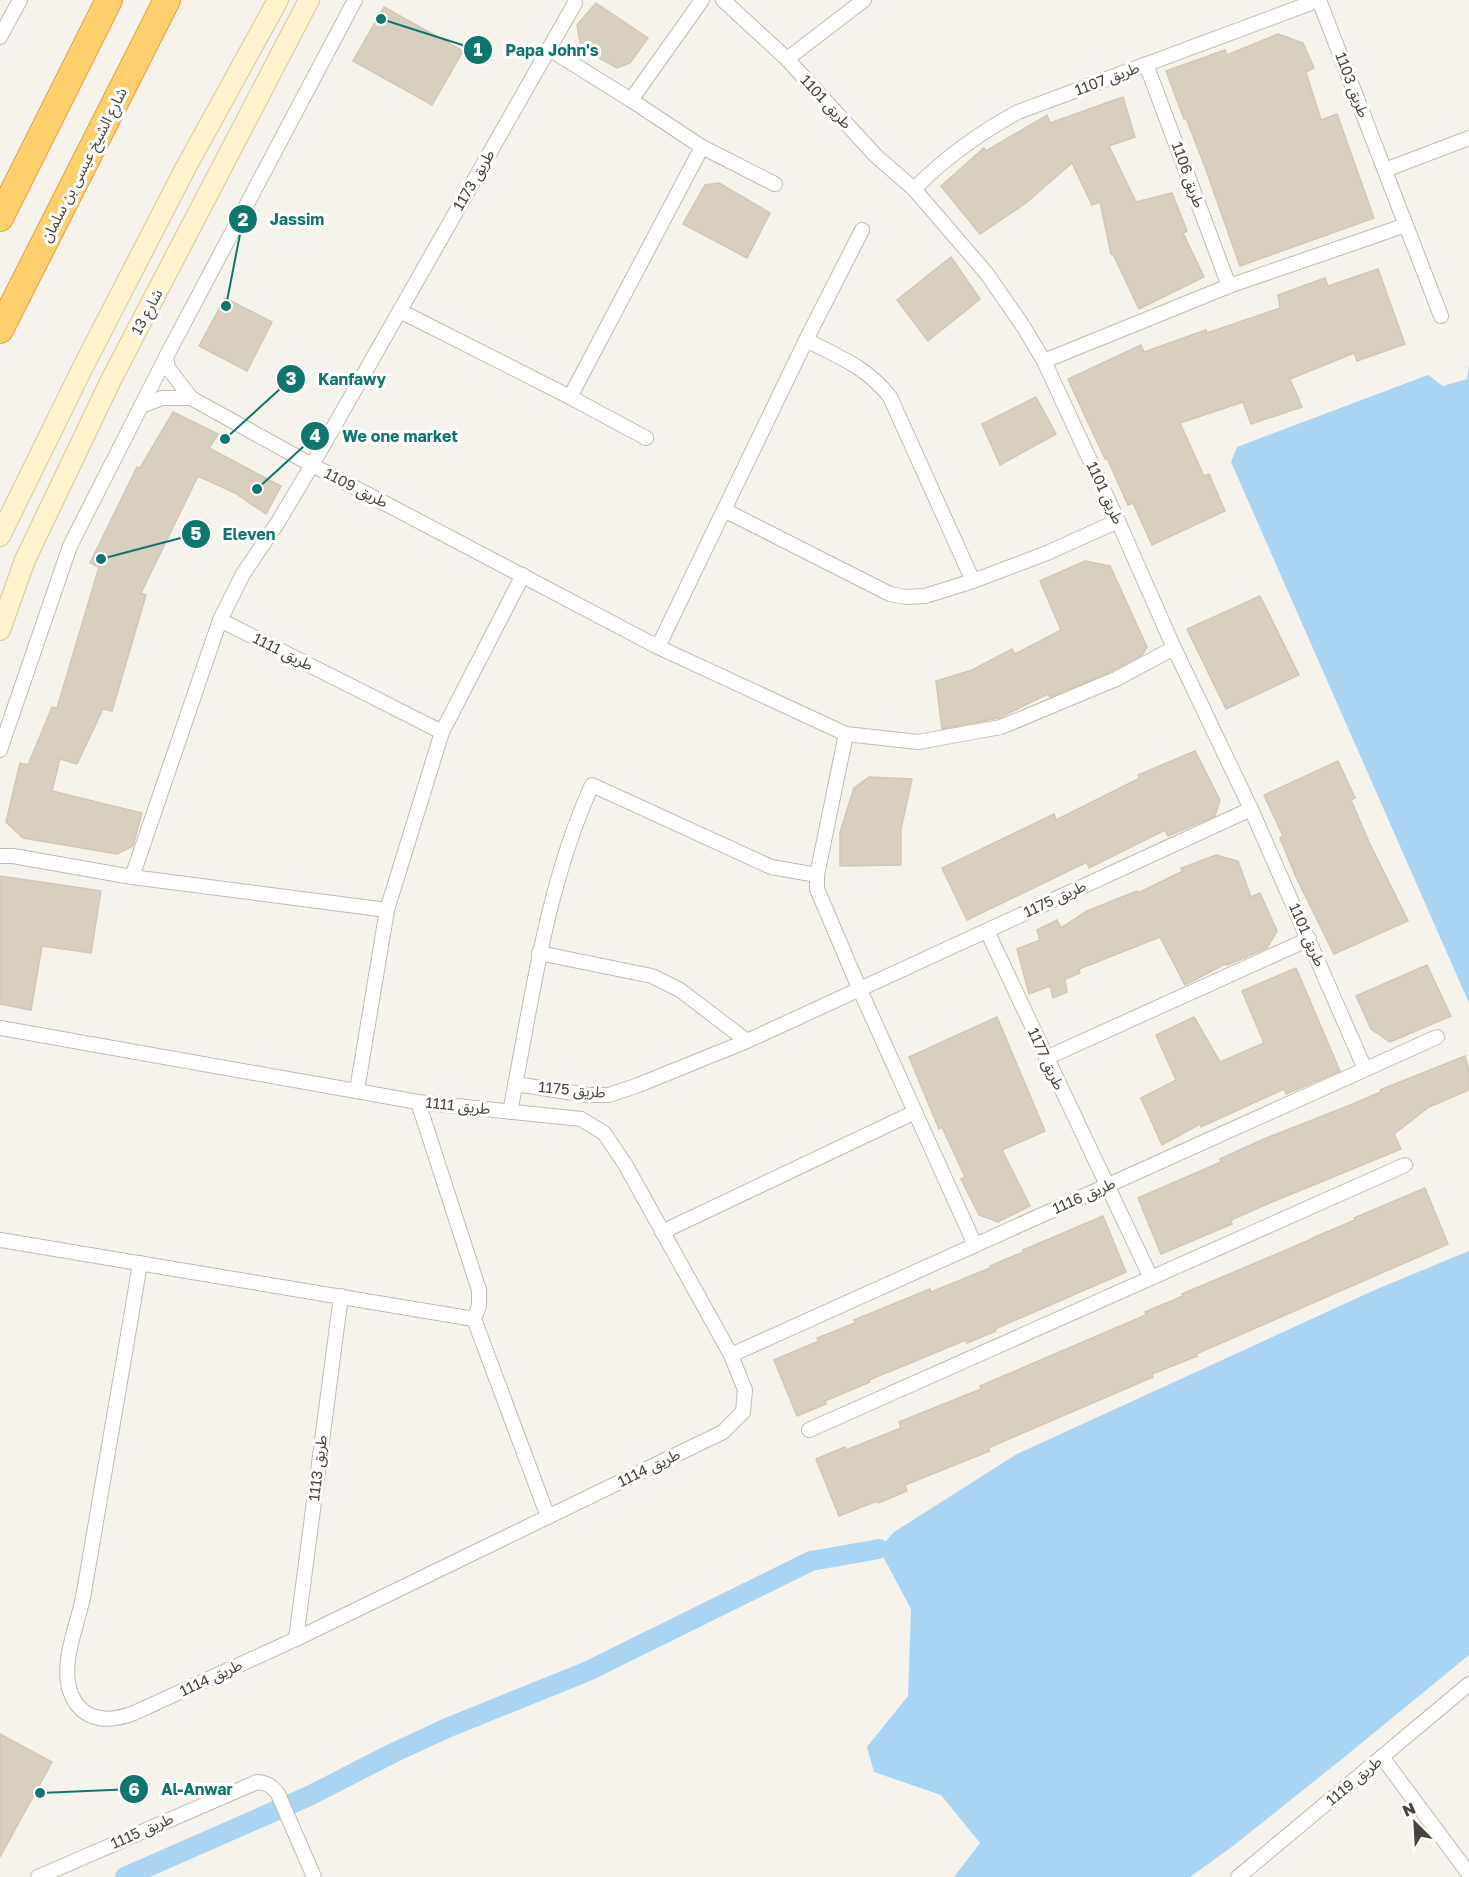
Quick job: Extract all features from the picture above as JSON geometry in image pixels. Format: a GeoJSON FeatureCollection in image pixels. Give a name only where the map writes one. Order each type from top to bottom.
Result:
{"type":"FeatureCollection","features":[{"type":"Feature","properties":{"kind":"highway"},"geometry":{"type":"LineString","coordinates":[[0,218],[109,0]]}},
{"type":"Feature","properties":{"kind":"highway","name":"شارع الشيخ عيسى بن سلمان"},"geometry":{"type":"LineString","coordinates":[[0,330],[168,0]]}},
{"type":"Feature","properties":{"kind":"street"},"geometry":{"type":"LineString","coordinates":[[0,37],[20,0]]}},
{"type":"Feature","properties":{"kind":"street"},"geometry":{"type":"LineString","coordinates":[[0,536],[179,179],[278,0]]}},
{"type":"Feature","properties":{"kind":"street","name":"شارع 13"},"geometry":{"type":"LineString","coordinates":[[0,630],[25,560],[111,380],[309,0]]}},
{"type":"Feature","properties":{"kind":"street"},"geometry":{"type":"LineString","coordinates":[[0,750],[70,546],[166,357],[355,0]]}},
{"type":"Feature","properties":{"kind":"street"},"geometry":{"type":"LineString","coordinates":[[631,99],[702,0]]}},
{"type":"Feature","properties":{"kind":"street","name":"طريق 1101"},"geometry":{"type":"LineString","coordinates":[[723,0],[787,59],[876,156],[914,189],[987,274],[1023,326],[1044,361],[1118,520],[1174,648],[1251,809],[1365,1069]]}},
{"type":"Feature","properties":{"kind":"street"},"geometry":{"type":"LineString","coordinates":[[787,59],[864,0]]}},
{"type":"Feature","properties":{"kind":"street","name":"طريق 1107"},"geometry":{"type":"LineString","coordinates":[[914,189],[952,154],[995,124],[1018,112],[1319,0]]}},
{"type":"Feature","properties":{"kind":"street","name":"طريق 1103"},"geometry":{"type":"LineString","coordinates":[[1319,0],[1441,316]]}},
{"type":"Feature","properties":{"kind":"street","name":"طريق 1173"},"geometry":{"type":"LineString","coordinates":[[132,876],[220,620],[243,574],[312,465],[575,3]]}},
{"type":"Feature","properties":{"kind":"street"},"geometry":{"type":"LineString","coordinates":[[549,49],[631,99],[702,147],[775,184]]}},
{"type":"Feature","properties":{"kind":"street","name":"طريق 1106"},"geometry":{"type":"LineString","coordinates":[[1146,64],[1229,286]]}},
{"type":"Feature","properties":{"kind":"street"},"geometry":{"type":"LineString","coordinates":[[1385,170],[1469,138]]}},
{"type":"Feature","properties":{"kind":"street"},"geometry":{"type":"LineString","coordinates":[[570,397],[702,147]]}},
{"type":"Feature","properties":{"kind":"street"},"geometry":{"type":"LineString","coordinates":[[1044,361],[1229,286],[1406,225]]}},
{"type":"Feature","properties":{"kind":"street"},"geometry":{"type":"LineString","coordinates":[[658,647],[806,340],[862,230]]}},
{"type":"Feature","properties":{"kind":"street"},"geometry":{"type":"LineString","coordinates":[[400,311],[646,438]]}},
{"type":"Feature","properties":{"kind":"street"},"geometry":{"type":"LineString","coordinates":[[806,340],[865,371],[878,381],[890,397],[973,581]]}},
{"type":"Feature","properties":{"kind":"street","name":"طريق 1109"},"geometry":{"type":"LineString","coordinates":[[166,357],[168,368],[190,398],[312,465],[658,647],[846,734],[918,742],[1001,727],[1116,679],[1174,648]]}},
{"type":"Feature","properties":{"kind":"street"},"geometry":{"type":"LineString","coordinates":[[141,406],[162,398],[190,398]]}},
{"type":"Feature","properties":{"kind":"street"},"geometry":{"type":"LineString","coordinates":[[724,510],[890,594],[906,597],[925,596],[973,581],[1047,553],[1118,520]]}},
{"type":"Feature","properties":{"kind":"street"},"geometry":{"type":"LineString","coordinates":[[357,1090],[387,910],[442,732],[523,574]]}},
{"type":"Feature","properties":{"kind":"street","name":"طريق 1111"},"geometry":{"type":"LineString","coordinates":[[220,620],[442,732]]}},
{"type":"Feature","properties":{"kind":"street"},"geometry":{"type":"LineString","coordinates":[[846,734],[817,875],[817,889],[975,1245]]}},
{"type":"Feature","properties":{"kind":"street"},"geometry":{"type":"LineString","coordinates":[[510,1112],[539,953],[563,860],[592,785],[771,867],[817,875]]}},
{"type":"Feature","properties":{"kind":"street","name":"طريق 1175"},"geometry":{"type":"LineString","coordinates":[[515,1084],[588,1095],[609,1095],[636,1086],[747,1041],[1251,809]]}},
{"type":"Feature","properties":{"kind":"street"},"geometry":{"type":"LineString","coordinates":[[0,848],[6,856],[132,876],[387,910]]}},
{"type":"Feature","properties":{"kind":"street","name":"طريق 1177"},"geometry":{"type":"LineString","coordinates":[[987,931],[1151,1278]]}},
{"type":"Feature","properties":{"kind":"street"},"geometry":{"type":"LineString","coordinates":[[1046,1058],[1309,939]]}},
{"type":"Feature","properties":{"kind":"street"},"geometry":{"type":"LineString","coordinates":[[539,953],[652,976],[680,990],[747,1041]]}},
{"type":"Feature","properties":{"kind":"street","name":"طريق 1111"},"geometry":{"type":"LineString","coordinates":[[0,1029],[418,1102],[581,1119],[604,1133],[625,1164],[663,1232],[731,1355],[745,1390],[743,1412]]}},
{"type":"Feature","properties":{"kind":"street","name":"طريق 1116"},"geometry":{"type":"LineString","coordinates":[[731,1355],[1437,1037]]}},
{"type":"Feature","properties":{"kind":"street"},"geometry":{"type":"LineString","coordinates":[[418,1102],[479,1290],[474,1319],[548,1517]]}},
{"type":"Feature","properties":{"kind":"street"},"geometry":{"type":"LineString","coordinates":[[663,1232],[915,1112]]}},
{"type":"Feature","properties":{"kind":"street"},"geometry":{"type":"LineString","coordinates":[[809,1430],[1405,1165]]}},
{"type":"Feature","properties":{"kind":"street"},"geometry":{"type":"LineString","coordinates":[[0,1240],[474,1319]]}},
{"type":"Feature","properties":{"kind":"street","name":"طريق 1114"},"geometry":{"type":"LineString","coordinates":[[140,1263],[82,1604],[67,1666],[70,1692],[78,1705],[90,1715],[104,1719],[120,1718],[296,1639],[723,1432],[743,1412]]}},
{"type":"Feature","properties":{"kind":"street","name":"طريق 1113"},"geometry":{"type":"LineString","coordinates":[[296,1639],[341,1296]]}},
{"type":"Feature","properties":{"kind":"street","name":"طريق 1119"},"geometry":{"type":"LineString","coordinates":[[1238,1877],[1469,1684]]}},
{"type":"Feature","properties":{"kind":"street"},"geometry":{"type":"LineString","coordinates":[[1382,1757],[1469,1874]]}},
{"type":"Feature","properties":{"kind":"street","name":"طريق 1115"},"geometry":{"type":"LineString","coordinates":[[38,1877],[257,1782],[273,1787],[278,1794],[314,1877]]}},
{"type":"Feature","properties":{"kind":"water"},"geometry":{"type":"Polygon","coordinates":[[[1469,365],[1469,1003],[1231,462],[1237,447],[1428,375],[1443,386],[1467,379],[1469,365]]]}},
{"type":"Feature","properties":{"kind":"water"},"geometry":{"type":"Polygon","coordinates":[[[1469,1251],[1469,1655],[1233,1846],[1190,1877],[954,1877],[980,1843],[941,1795],[874,1772],[867,1747],[908,1696],[911,1609],[879,1549],[894,1532],[1017,1454],[1377,1289],[1469,1251]]]}},
{"type":"Feature","properties":{"kind":"building"},"geometry":{"type":"Polygon","coordinates":[[[596,3],[648,38],[630,63],[617,68],[581,48],[577,25],[596,3]]]}},
{"type":"Feature","properties":{"kind":"building"},"geometry":{"type":"Polygon","coordinates":[[[384,7],[463,51],[432,105],[353,61],[384,7]]]}},
{"type":"Feature","properties":{"kind":"building"},"geometry":{"type":"Polygon","coordinates":[[[1278,34],[1303,43],[1314,68],[1306,72],[1321,120],[1337,114],[1374,218],[1240,266],[1205,167],[1166,71],[1225,50],[1227,55],[1278,34]]]}},
{"type":"Feature","properties":{"kind":"building"},"geometry":{"type":"Polygon","coordinates":[[[1123,97],[1135,137],[1109,146],[1136,202],[1172,193],[1187,231],[1183,233],[1204,277],[1139,309],[1111,254],[1100,202],[1092,205],[1072,163],[1026,203],[980,234],[941,186],[984,148],[986,151],[1047,115],[1050,123],[1123,97]]]}},
{"type":"Feature","properties":{"kind":"building"},"geometry":{"type":"Polygon","coordinates":[[[719,183],[770,213],[747,258],[683,224],[705,185],[719,183]]]}},
{"type":"Feature","properties":{"kind":"building"},"geometry":{"type":"Polygon","coordinates":[[[951,257],[980,299],[928,341],[897,300],[951,257]]]}},
{"type":"Feature","properties":{"kind":"building"},"geometry":{"type":"Polygon","coordinates":[[[1378,269],[1405,344],[1357,361],[1354,353],[1290,379],[1302,407],[1251,424],[1243,402],[1180,423],[1204,476],[1209,474],[1225,511],[1152,545],[1133,503],[1128,505],[1068,379],[1141,345],[1144,352],[1206,330],[1207,333],[1280,308],[1278,295],[1325,278],[1328,286],[1378,269]]]}},
{"type":"Feature","properties":{"kind":"building"},"geometry":{"type":"Polygon","coordinates":[[[225,298],[272,322],[247,371],[199,346],[225,298]]]}},
{"type":"Feature","properties":{"kind":"building"},"geometry":{"type":"Polygon","coordinates":[[[1036,397],[1056,434],[1000,465],[982,424],[1036,397]]]}},
{"type":"Feature","properties":{"kind":"building"},"geometry":{"type":"Polygon","coordinates":[[[173,412],[218,434],[209,448],[281,486],[266,514],[235,493],[198,476],[141,593],[146,595],[112,711],[103,709],[77,764],[60,759],[52,791],[142,813],[133,846],[117,854],[23,838],[6,822],[20,763],[28,765],[52,707],[57,708],[99,567],[90,563],[137,467],[140,468],[173,412]]]}},
{"type":"Feature","properties":{"kind":"building"},"geometry":{"type":"Polygon","coordinates":[[[1085,561],[1110,566],[1147,647],[1142,655],[1112,671],[1050,697],[1048,694],[999,718],[942,729],[936,681],[972,670],[1012,649],[1015,654],[1061,630],[1040,581],[1085,561]]]}},
{"type":"Feature","properties":{"kind":"building"},"geometry":{"type":"Polygon","coordinates":[[[1260,596],[1299,675],[1226,709],[1187,629],[1260,596]]]}},
{"type":"Feature","properties":{"kind":"building"},"geometry":{"type":"Polygon","coordinates":[[[1195,751],[1220,800],[1215,816],[1168,836],[1165,830],[1089,868],[1087,862],[967,920],[942,868],[1054,814],[1056,820],[1140,778],[1138,775],[1195,751]]]}},
{"type":"Feature","properties":{"kind":"building"},"geometry":{"type":"Polygon","coordinates":[[[1338,761],[1355,798],[1351,800],[1369,842],[1408,921],[1334,954],[1296,877],[1280,838],[1283,836],[1264,795],[1338,761]]]}},
{"type":"Feature","properties":{"kind":"building"},"geometry":{"type":"Polygon","coordinates":[[[869,777],[912,779],[901,829],[901,865],[840,866],[840,832],[854,788],[869,777]]]}},
{"type":"Feature","properties":{"kind":"building"},"geometry":{"type":"Polygon","coordinates":[[[1216,855],[1238,861],[1251,897],[1260,893],[1277,931],[1267,948],[1227,965],[1227,963],[1185,985],[1160,937],[1079,969],[1080,973],[1065,979],[1067,992],[1053,998],[1050,986],[1029,994],[1017,949],[1040,940],[1037,930],[1057,920],[1061,928],[1087,911],[1137,891],[1138,893],[1183,871],[1181,868],[1216,855]]]}},
{"type":"Feature","properties":{"kind":"building"},"geometry":{"type":"Polygon","coordinates":[[[0,876],[101,891],[91,953],[42,946],[31,1010],[0,1004],[0,876]]]}},
{"type":"Feature","properties":{"kind":"building"},"geometry":{"type":"Polygon","coordinates":[[[1427,965],[1451,1016],[1390,1042],[1371,1029],[1356,996],[1427,965]]]}},
{"type":"Feature","properties":{"kind":"building"},"geometry":{"type":"Polygon","coordinates":[[[1296,968],[1340,1071],[1286,1094],[1284,1089],[1201,1127],[1200,1124],[1162,1145],[1141,1098],[1176,1080],[1156,1035],[1194,1017],[1220,1062],[1264,1043],[1242,991],[1296,968]]]}},
{"type":"Feature","properties":{"kind":"building"},"geometry":{"type":"Polygon","coordinates":[[[997,1017],[1045,1131],[1002,1150],[1030,1206],[998,1222],[979,1215],[961,1179],[965,1177],[942,1127],[939,1129],[909,1057],[997,1017]]]}},
{"type":"Feature","properties":{"kind":"building"},"geometry":{"type":"Polygon","coordinates":[[[1465,1056],[1469,1071],[1469,1090],[1429,1107],[1394,1134],[1401,1149],[1272,1202],[1231,1220],[1232,1224],[1161,1254],[1138,1198],[1221,1162],[1220,1159],[1264,1139],[1465,1056]]]}},
{"type":"Feature","properties":{"kind":"building"},"geometry":{"type":"Polygon","coordinates":[[[1425,1188],[1448,1244],[1196,1354],[1197,1356],[1152,1374],[1153,1377],[988,1448],[990,1451],[905,1485],[907,1491],[839,1516],[816,1459],[845,1447],[846,1450],[901,1428],[899,1422],[981,1389],[980,1386],[1146,1315],[1145,1312],[1183,1296],[1182,1294],[1425,1188]]]}},
{"type":"Feature","properties":{"kind":"building"},"geometry":{"type":"Polygon","coordinates":[[[1103,1216],[1126,1272],[995,1329],[996,1331],[967,1343],[966,1340],[869,1380],[870,1382],[825,1401],[826,1404],[797,1416],[774,1360],[819,1341],[817,1338],[855,1323],[854,1320],[930,1289],[931,1292],[990,1268],[1023,1250],[1103,1216]]]}},
{"type":"Feature","properties":{"kind":"building"},"geometry":{"type":"Polygon","coordinates":[[[0,1734],[52,1762],[0,1857],[0,1734]]]}},
{"type":"Feature","properties":{"kind":"waterway"},"geometry":{"type":"LineString","coordinates":[[125,1877],[309,1796],[447,1728],[588,1671],[811,1561],[879,1549]]}},
{"type":"Feature","properties":{"kind":"place","name":"Papa John's"},"geometry":{"type":"Point","coordinates":[381,19]}},
{"type":"Feature","properties":{"kind":"place","name":"Jassim"},"geometry":{"type":"Point","coordinates":[226,306]}},
{"type":"Feature","properties":{"kind":"place","name":"Kanfawy"},"geometry":{"type":"Point","coordinates":[225,439]}},
{"type":"Feature","properties":{"kind":"place","name":"We one market"},"geometry":{"type":"Point","coordinates":[257,489]}},
{"type":"Feature","properties":{"kind":"place","name":"Eleven"},"geometry":{"type":"Point","coordinates":[101,559]}},
{"type":"Feature","properties":{"kind":"place","name":"Al-Anwar"},"geometry":{"type":"Point","coordinates":[40,1793]}}]}
